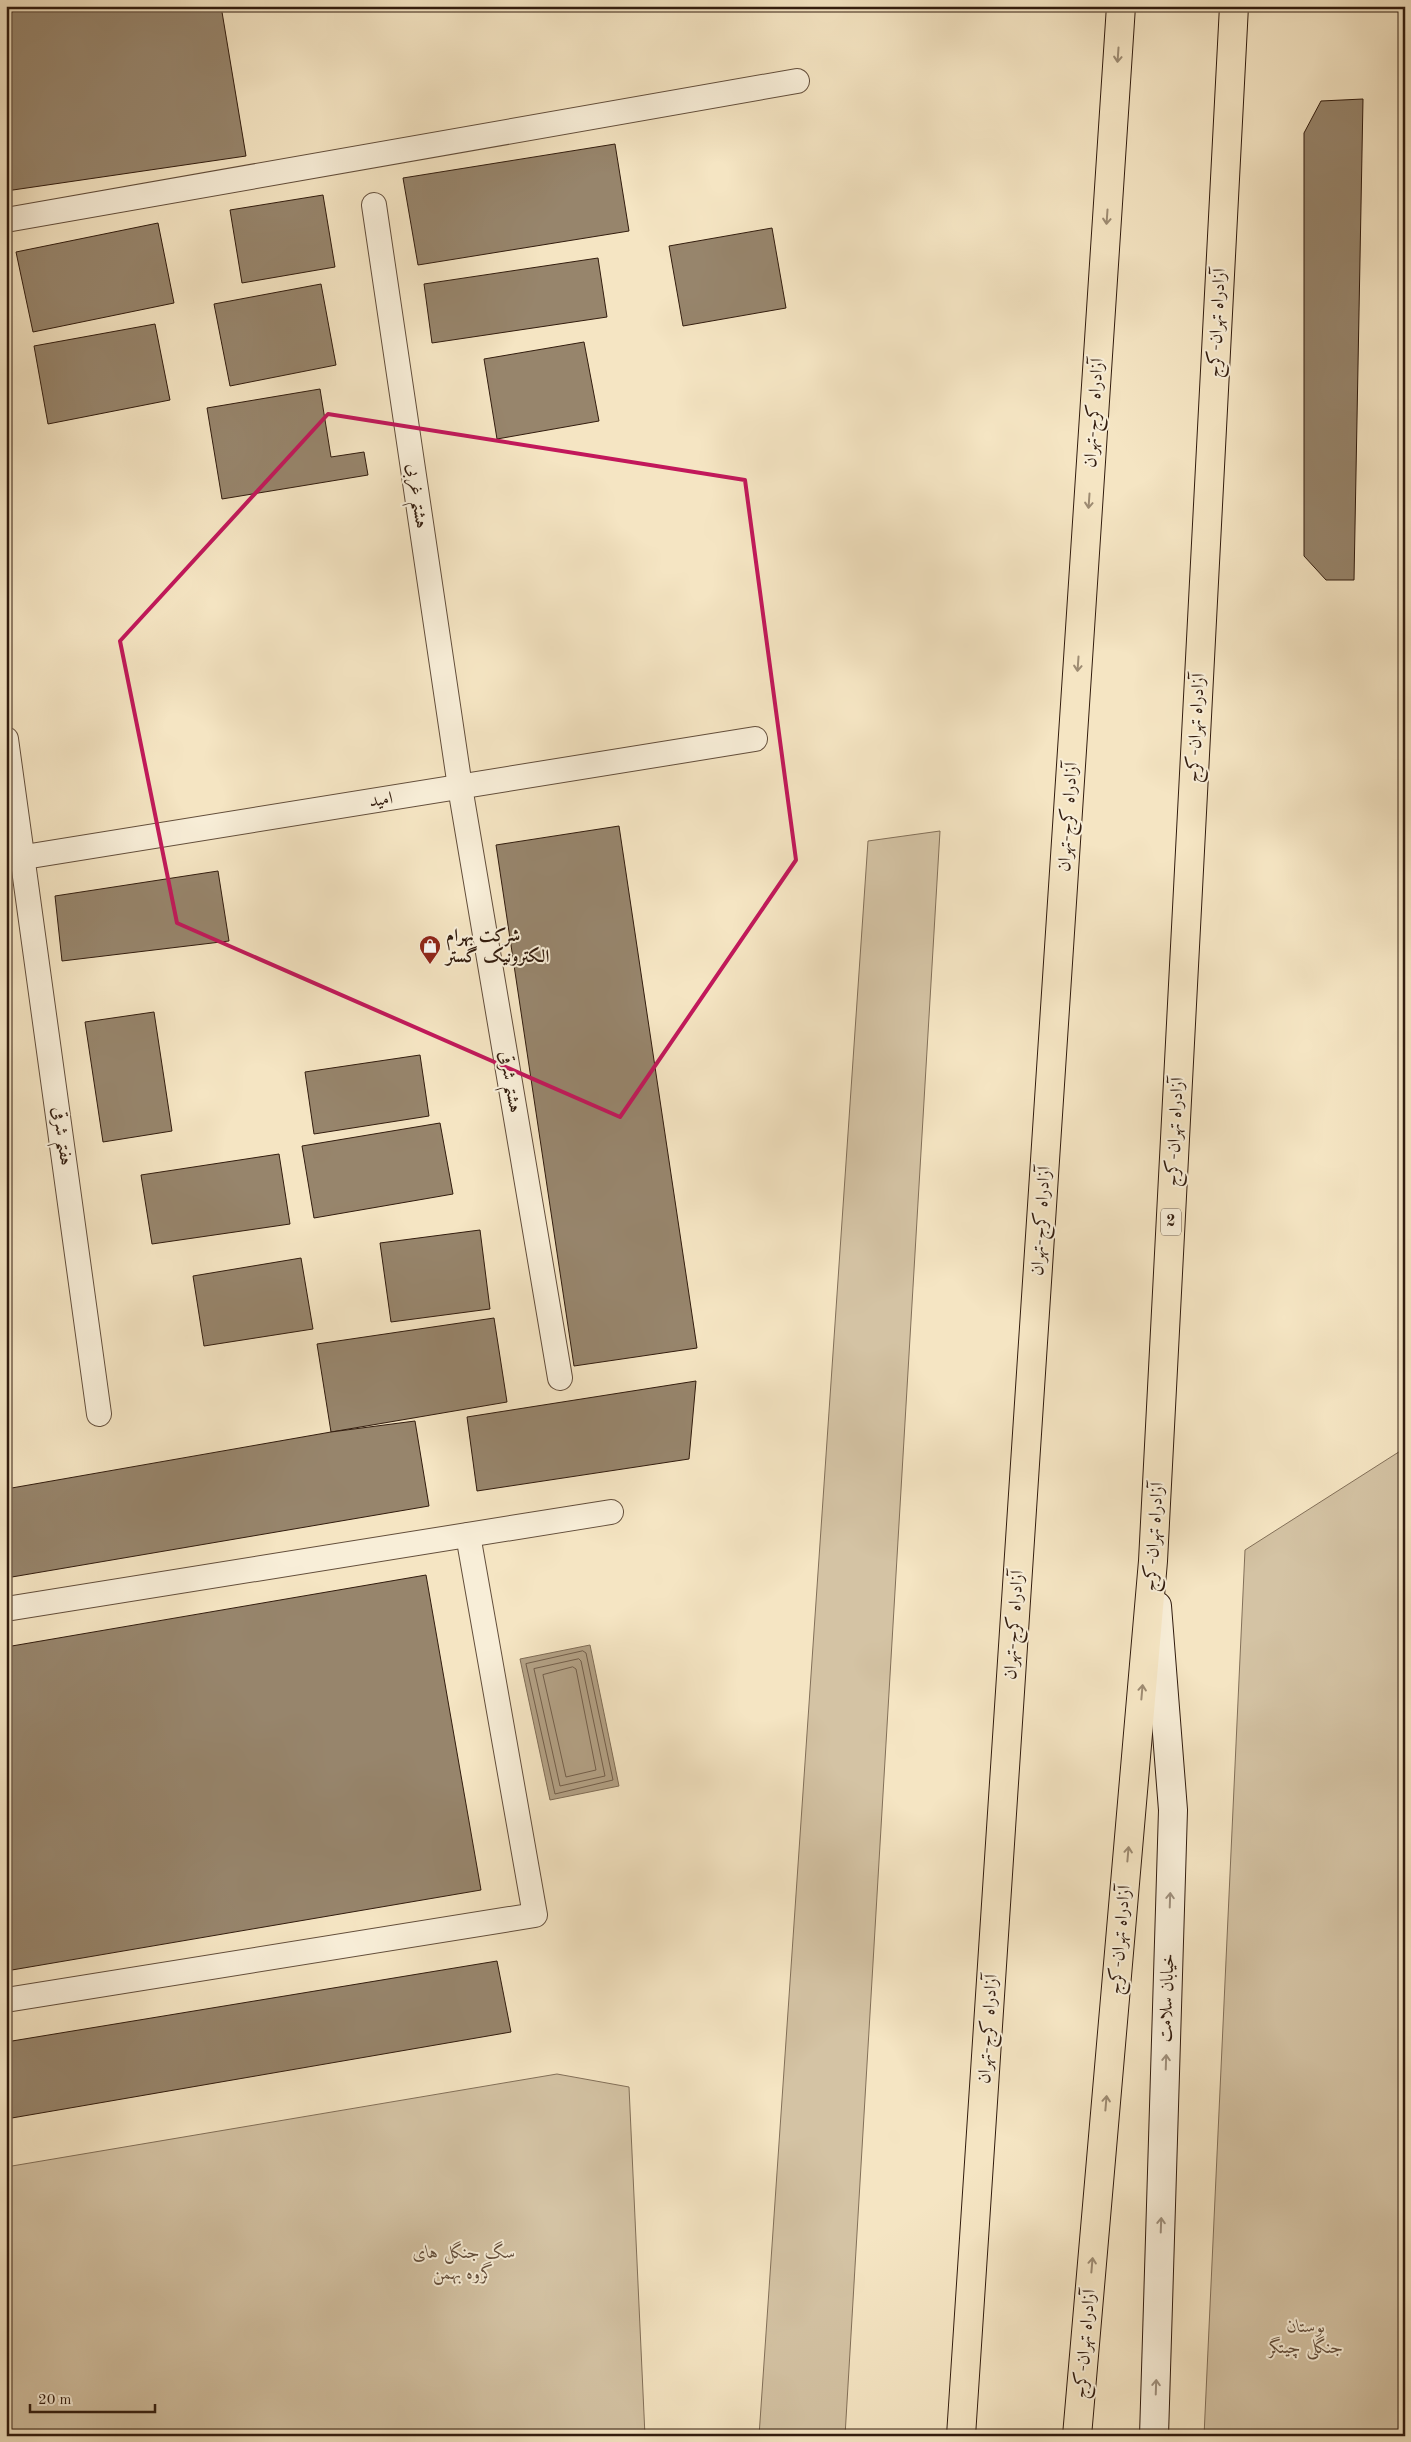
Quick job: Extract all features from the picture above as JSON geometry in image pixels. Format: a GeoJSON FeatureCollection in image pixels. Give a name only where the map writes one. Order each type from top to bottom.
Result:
{"type":"FeatureCollection","features":[{"type":"Feature","properties":{"kind":"highway","name":"آزادراه کرج-تهران"},"geometry":{"type":"LineString","coordinates":[[961,2436],[1121,6]]}},
{"type":"Feature","properties":{"kind":"highway","name":"آزادراه تهران-کرج"},"geometry":{"type":"LineString","coordinates":[[1077,2436],[1153,1561],[1234,6]]}},
{"type":"Feature","properties":{"kind":"main road","name":"خیابان سلامت"},"geometry":{"type":"LineString","coordinates":[[1153,1561],[1173,1810],[1154,2436]]}},
{"type":"Feature","properties":{"kind":"lane"},"geometry":{"type":"LineString","coordinates":[[6,220],[797,81]]}},
{"type":"Feature","properties":{"kind":"lane","name":"هشتم غربی"},"geometry":{"type":"LineString","coordinates":[[374,205],[460,787]]}},
{"type":"Feature","properties":{"kind":"lane","name":"هفتم شرقی"},"geometry":{"type":"LineString","coordinates":[[6,739],[15,859],[100,1414]]}},
{"type":"Feature","properties":{"kind":"lane","name":"امید"},"geometry":{"type":"LineString","coordinates":[[15,859],[755,739]]}},
{"type":"Feature","properties":{"kind":"lane","name":"هشتم شرقی"},"geometry":{"type":"LineString","coordinates":[[460,787],[560,1378]]}},
{"type":"Feature","properties":{"kind":"lane"},"geometry":{"type":"LineString","coordinates":[[6,1609],[611,1512]]}},
{"type":"Feature","properties":{"kind":"lane"},"geometry":{"type":"LineString","coordinates":[[6,2000],[535,1915],[468,1535]]}},
{"type":"Feature","properties":{"kind":"highlighted area"},"geometry":{"type":"Polygon","coordinates":[[[328,414],[745,480],[796,860],[620,1117],[177,923],[120,641],[328,414]]]}},
{"type":"Feature","properties":{"kind":"green space"},"geometry":{"type":"Polygon","coordinates":[[[940,831],[845,2436],[759,2436],[868,841],[940,831]]]}},
{"type":"Feature","properties":{"kind":"green space","name":"بوستان جنگلی چیتگر"},"geometry":{"type":"Polygon","coordinates":[[[1405,1448],[1405,2436],[1204,2436],[1245,1550],[1405,1448]]]}},
{"type":"Feature","properties":{"kind":"green space","name":"سگ جنگل های گروه بهمن"},"geometry":{"type":"Polygon","coordinates":[[[557,2074],[629,2087],[645,2436],[6,2436],[6,2167],[557,2074]]]}},
{"type":"Feature","properties":{"kind":"water"},"geometry":{"type":"Polygon","coordinates":[[[590,1645],[619,1786],[550,1800],[520,1659],[590,1645]]]}},
{"type":"Feature","properties":{"kind":"building"},"geometry":{"type":"Polygon","coordinates":[[[6,6],[221,6],[246,156],[6,191],[6,6]]]}},
{"type":"Feature","properties":{"kind":"building"},"geometry":{"type":"Polygon","coordinates":[[[1363,99],[1354,580],[1326,580],[1304,556],[1304,133],[1321,101],[1363,99]]]}},
{"type":"Feature","properties":{"kind":"building"},"geometry":{"type":"Polygon","coordinates":[[[615,144],[629,231],[418,265],[403,178],[615,144]]]}},
{"type":"Feature","properties":{"kind":"building"},"geometry":{"type":"Polygon","coordinates":[[[323,195],[335,267],[242,283],[230,210],[323,195]]]}},
{"type":"Feature","properties":{"kind":"building"},"geometry":{"type":"Polygon","coordinates":[[[158,223],[174,303],[33,332],[16,252],[158,223]]]}},
{"type":"Feature","properties":{"kind":"building"},"geometry":{"type":"Polygon","coordinates":[[[772,228],[786,308],[683,326],[669,246],[772,228]]]}},
{"type":"Feature","properties":{"kind":"building"},"geometry":{"type":"Polygon","coordinates":[[[598,258],[607,317],[432,343],[424,284],[598,258]]]}},
{"type":"Feature","properties":{"kind":"building"},"geometry":{"type":"Polygon","coordinates":[[[321,284],[336,365],[230,386],[214,304],[321,284]]]}},
{"type":"Feature","properties":{"kind":"building"},"geometry":{"type":"Polygon","coordinates":[[[155,324],[170,400],[48,424],[34,346],[155,324]]]}},
{"type":"Feature","properties":{"kind":"building"},"geometry":{"type":"Polygon","coordinates":[[[584,342],[599,421],[497,439],[484,359],[584,342]]]}},
{"type":"Feature","properties":{"kind":"building"},"geometry":{"type":"Polygon","coordinates":[[[320,389],[331,457],[364,452],[368,475],[222,499],[207,408],[320,389]]]}},
{"type":"Feature","properties":{"kind":"building"},"geometry":{"type":"Polygon","coordinates":[[[619,826],[697,1348],[574,1366],[496,845],[619,826]]]}},
{"type":"Feature","properties":{"kind":"building"},"geometry":{"type":"Polygon","coordinates":[[[218,871],[229,941],[62,961],[55,896],[218,871]]]}},
{"type":"Feature","properties":{"kind":"building"},"geometry":{"type":"Polygon","coordinates":[[[154,1012],[172,1131],[103,1142],[85,1022],[154,1012]]]}},
{"type":"Feature","properties":{"kind":"building"},"geometry":{"type":"Polygon","coordinates":[[[420,1055],[429,1116],[314,1134],[305,1072],[420,1055]]]}},
{"type":"Feature","properties":{"kind":"building"},"geometry":{"type":"Polygon","coordinates":[[[440,1123],[453,1194],[314,1218],[302,1146],[440,1123]]]}},
{"type":"Feature","properties":{"kind":"building"},"geometry":{"type":"Polygon","coordinates":[[[279,1154],[290,1224],[152,1244],[141,1175],[279,1154]]]}},
{"type":"Feature","properties":{"kind":"building"},"geometry":{"type":"Polygon","coordinates":[[[480,1230],[490,1309],[391,1322],[380,1243],[480,1230]]]}},
{"type":"Feature","properties":{"kind":"building"},"geometry":{"type":"Polygon","coordinates":[[[301,1258],[313,1329],[204,1346],[193,1276],[301,1258]]]}},
{"type":"Feature","properties":{"kind":"building"},"geometry":{"type":"Polygon","coordinates":[[[494,1318],[507,1402],[331,1432],[317,1344],[494,1318]]]}},
{"type":"Feature","properties":{"kind":"building"},"geometry":{"type":"Polygon","coordinates":[[[696,1381],[689,1459],[477,1491],[467,1417],[696,1381]]]}},
{"type":"Feature","properties":{"kind":"building"},"geometry":{"type":"Polygon","coordinates":[[[415,1421],[429,1506],[6,1578],[6,1489],[331,1432],[415,1421]]]}},
{"type":"Feature","properties":{"kind":"building"},"geometry":{"type":"Polygon","coordinates":[[[426,1575],[481,1890],[6,1971],[6,1647],[426,1575]]]}},
{"type":"Feature","properties":{"kind":"building"},"geometry":{"type":"Polygon","coordinates":[[[497,1961],[511,2032],[6,2119],[6,2042],[497,1961]]]}},
{"type":"Feature","properties":{"kind":"place","name":"شرکت بهرام الکترونیک گستر"},"geometry":{"type":"Point","coordinates":[430,965]}}]}
